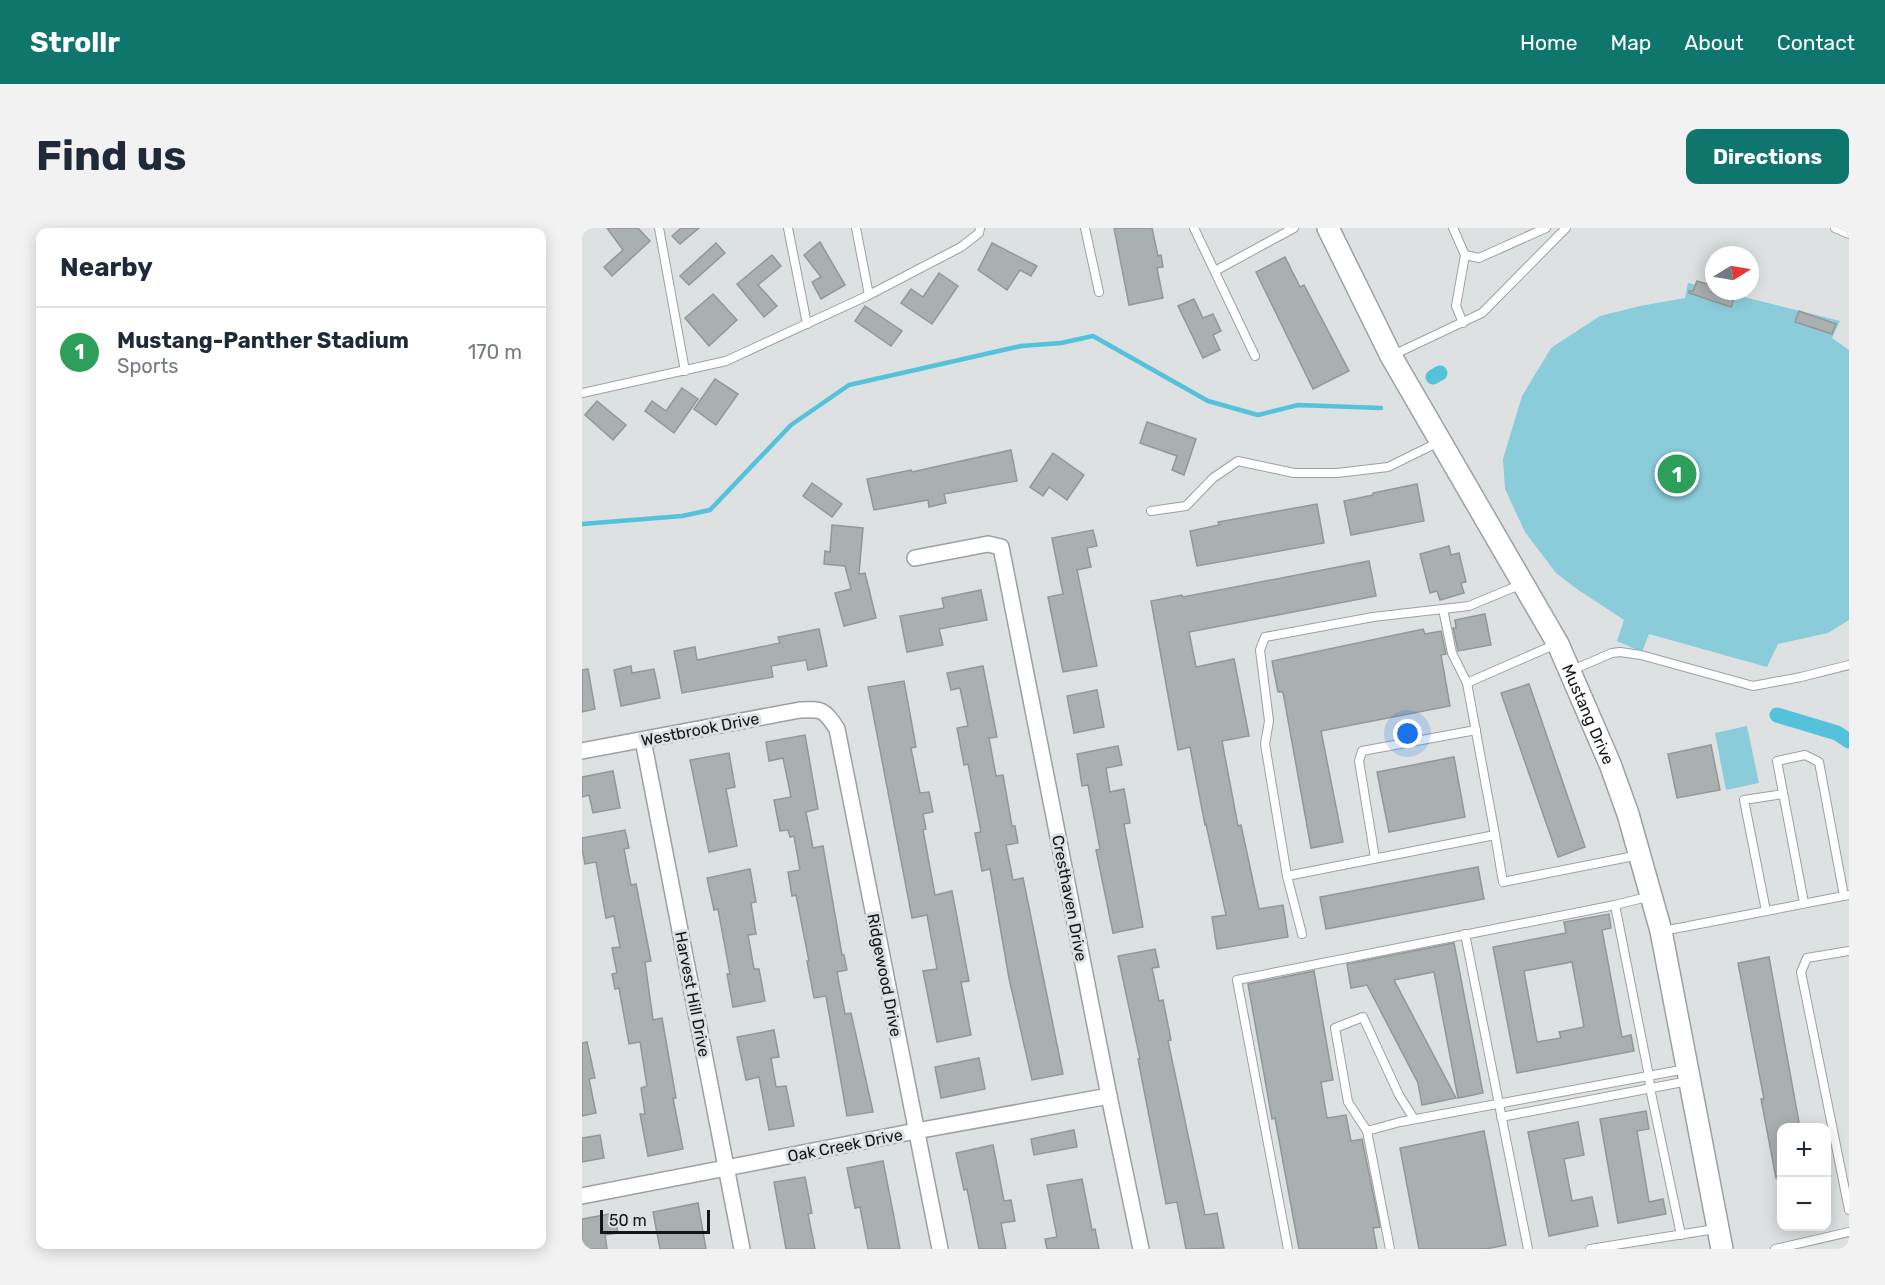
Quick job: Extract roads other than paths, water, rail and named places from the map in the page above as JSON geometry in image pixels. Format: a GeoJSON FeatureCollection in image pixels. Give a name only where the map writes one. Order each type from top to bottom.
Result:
{"type":"FeatureCollection","features":[{"type":"Feature","properties":{"kind":"main road","name":"Mustang Drive"},"geometry":{"type":"LineString","coordinates":[[1328,228],[1391,356],[1558,644],[1610,764],[1628,814],[1661,931],[1720,1239]]}},
{"type":"Feature","properties":{"kind":"street","name":"Cresthaven Drive"},"geometry":{"type":"LineString","coordinates":[[915,558],[988,544],[1000,547],[1141,1249]]}},
{"type":"Feature","properties":{"kind":"street","name":"Westbrook Drive"},"geometry":{"type":"LineString","coordinates":[[582,751],[800,710],[818,709]]}},
{"type":"Feature","properties":{"kind":"street","name":"Ridgewood Drive"},"geometry":{"type":"LineString","coordinates":[[818,709],[828,715],[837,729],[940,1249]]}},
{"type":"Feature","properties":{"kind":"street","name":"Harvest Hill Drive"},"geometry":{"type":"LineString","coordinates":[[643,740],[742,1249]]}},
{"type":"Feature","properties":{"kind":"street","name":"Oak Creek Drive"},"geometry":{"type":"LineString","coordinates":[[582,1196],[1109,1096]]}},
{"type":"Feature","properties":{"kind":"lane"},"geometry":{"type":"LineString","coordinates":[[659,228],[685,371]]}},
{"type":"Feature","properties":{"kind":"lane"},"geometry":{"type":"LineString","coordinates":[[788,228],[807,324]]}},
{"type":"Feature","properties":{"kind":"lane"},"geometry":{"type":"LineString","coordinates":[[856,228],[869,296]]}},
{"type":"Feature","properties":{"kind":"lane"},"geometry":{"type":"LineString","coordinates":[[582,393],[726,361],[869,296],[961,247],[979,233],[980,228]]}},
{"type":"Feature","properties":{"kind":"lane"},"geometry":{"type":"LineString","coordinates":[[1086,228],[1099,292]]}},
{"type":"Feature","properties":{"kind":"lane"},"geometry":{"type":"LineString","coordinates":[[1194,228],[1255,356]]}},
{"type":"Feature","properties":{"kind":"lane"},"geometry":{"type":"LineString","coordinates":[[1215,271],[1294,228]]}},
{"type":"Feature","properties":{"kind":"lane"},"geometry":{"type":"LineString","coordinates":[[1453,228],[1465,255],[1456,306],[1463,323]]}},
{"type":"Feature","properties":{"kind":"lane"},"geometry":{"type":"LineString","coordinates":[[1465,255],[1479,258],[1546,228]]}},
{"type":"Feature","properties":{"kind":"lane"},"geometry":{"type":"LineString","coordinates":[[1391,356],[1482,313],[1566,228]]}},
{"type":"Feature","properties":{"kind":"lane"},"geometry":{"type":"LineString","coordinates":[[1835,228],[1849,234]]}},
{"type":"Feature","properties":{"kind":"lane"},"geometry":{"type":"LineString","coordinates":[[1151,512],[1186,506],[1213,478],[1238,461],[1294,473],[1337,473],[1389,466],[1441,441]]}},
{"type":"Feature","properties":{"kind":"lane"},"geometry":{"type":"LineString","coordinates":[[1302,934],[1287,876],[1265,744],[1269,721],[1260,650],[1265,637],[1373,617],[1469,606],[1524,584]]}},
{"type":"Feature","properties":{"kind":"lane"},"geometry":{"type":"LineString","coordinates":[[1443,609],[1452,653],[1467,683],[1503,882],[1640,855]]}},
{"type":"Feature","properties":{"kind":"lane"},"geometry":{"type":"LineString","coordinates":[[1467,683],[1558,644]]}},
{"type":"Feature","properties":{"kind":"lane"},"geometry":{"type":"LineString","coordinates":[[1570,671],[1612,653],[1620,652],[1641,655],[1753,687],[1849,665]]}},
{"type":"Feature","properties":{"kind":"lane"},"geometry":{"type":"LineString","coordinates":[[1376,858],[1359,761],[1362,751],[1476,730]]}},
{"type":"Feature","properties":{"kind":"lane"},"geometry":{"type":"LineString","coordinates":[[1661,931],[1846,895],[1819,762],[1805,755],[1777,761],[1804,903]]}},
{"type":"Feature","properties":{"kind":"lane"},"geometry":{"type":"LineString","coordinates":[[1766,911],[1744,800],[1783,794]]}},
{"type":"Feature","properties":{"kind":"lane"},"geometry":{"type":"LineString","coordinates":[[1287,876],[1495,835]]}},
{"type":"Feature","properties":{"kind":"lane"},"geometry":{"type":"LineString","coordinates":[[1288,1249],[1237,980],[1652,896]]}},
{"type":"Feature","properties":{"kind":"lane"},"geometry":{"type":"LineString","coordinates":[[1615,905],[1681,1234]]}},
{"type":"Feature","properties":{"kind":"lane"},"geometry":{"type":"LineString","coordinates":[[1466,934],[1528,1249]]}},
{"type":"Feature","properties":{"kind":"lane"},"geometry":{"type":"LineString","coordinates":[[1849,951],[1807,958],[1801,972],[1849,1210]]}},
{"type":"Feature","properties":{"kind":"lane"},"geometry":{"type":"LineString","coordinates":[[1390,1249],[1367,1131],[1348,1102],[1335,1028],[1363,1017],[1399,1095],[1413,1119]]}},
{"type":"Feature","properties":{"kind":"lane"},"geometry":{"type":"LineString","coordinates":[[1367,1131],[1413,1119],[1649,1076],[1689,1074]]}},
{"type":"Feature","properties":{"kind":"lane"},"geometry":{"type":"LineString","coordinates":[[1501,1118],[1650,1088],[1689,1074]]}},
{"type":"Feature","properties":{"kind":"lane"},"geometry":{"type":"LineString","coordinates":[[1775,1249],[1849,1232]]}},
{"type":"Feature","properties":{"kind":"lane"},"geometry":{"type":"LineString","coordinates":[[1590,1249],[1681,1234],[1720,1239]]}},
{"type":"Feature","properties":{"kind":"waterway"},"geometry":{"type":"LineString","coordinates":[[582,524],[682,516],[710,510],[791,425],[849,385],[1021,346],[1061,343],[1093,336],[1208,401],[1258,415],[1298,405],[1381,408]]}},
{"type":"Feature","properties":{"kind":"waterway"},"geometry":{"type":"LineString","coordinates":[[1433,377],[1440,373]]}},
{"type":"Feature","properties":{"kind":"waterway"},"geometry":{"type":"LineString","coordinates":[[1777,715],[1837,733],[1849,741]]}},
{"type":"Feature","properties":{"kind":"place","name":"Mustang-Panther Stadium"},"geometry":{"type":"Point","coordinates":[1677,474]}}]}
